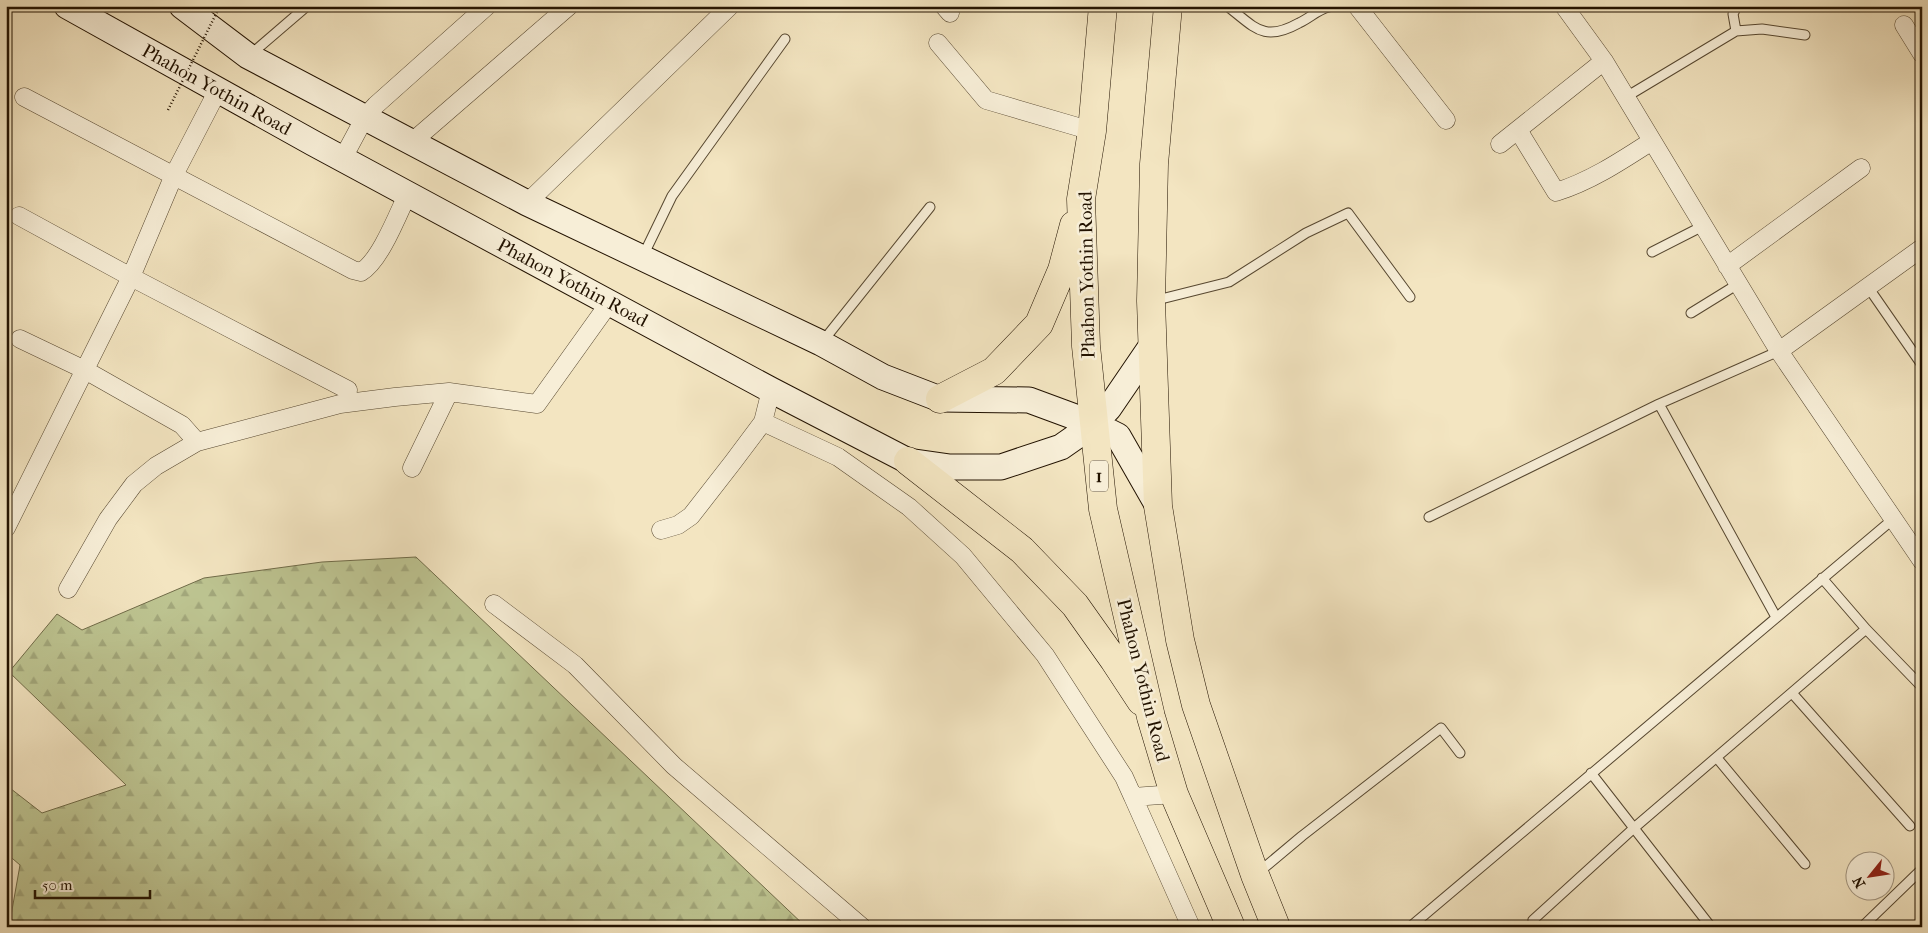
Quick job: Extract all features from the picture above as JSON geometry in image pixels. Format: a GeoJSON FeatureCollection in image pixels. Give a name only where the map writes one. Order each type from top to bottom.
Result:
{"type":"FeatureCollection","features":[{"type":"Feature","properties":{"kind":"main road","name":"Phahon Yothin Road"},"geometry":{"type":"LineString","coordinates":[[67,6],[771,390],[908,461],[950,467],[1001,467],[1061,447],[1094,424],[1109,408],[1152,345]]}},
{"type":"Feature","properties":{"kind":"main road"},"geometry":{"type":"LineString","coordinates":[[182,6],[248,56],[527,203],[821,343],[883,377],[940,399],[1029,400],[1094,424],[1118,436],[1158,506]]}},
{"type":"Feature","properties":{"kind":"main road","name":"Phahon Yothin Road"},"geometry":{"type":"LineString","coordinates":[[1102,6],[1092,131],[1082,199],[1086,346],[1103,509],[1151,717],[1174,794],[1231,927]]}},
{"type":"Feature","properties":{"kind":"main road"},"geometry":{"type":"LineString","coordinates":[[1168,6],[1154,164],[1151,301],[1158,506],[1180,640],[1196,705],[1255,875],[1276,927]]}},
{"type":"Feature","properties":{"kind":"main road"},"geometry":{"type":"LineString","coordinates":[[940,399],[994,371],[1039,324],[1062,270],[1082,199]]}},
{"type":"Feature","properties":{"kind":"main road"},"geometry":{"type":"LineString","coordinates":[[908,461],[1022,550],[1075,605],[1151,717]]}},
{"type":"Feature","properties":{"kind":"street"},"geometry":{"type":"LineString","coordinates":[[343,158],[365,116],[398,84],[487,6]]}},
{"type":"Feature","properties":{"kind":"street"},"geometry":{"type":"LineString","coordinates":[[412,142],[568,6]]}},
{"type":"Feature","properties":{"kind":"street"},"geometry":{"type":"LineString","coordinates":[[527,203],[730,6]]}},
{"type":"Feature","properties":{"kind":"street"},"geometry":{"type":"LineString","coordinates":[[1358,6],[1446,120]]}},
{"type":"Feature","properties":{"kind":"street"},"geometry":{"type":"LineString","coordinates":[[1564,6],[1604,61],[1779,351],[1892,520],[1919,553]]}},
{"type":"Feature","properties":{"kind":"street"},"geometry":{"type":"LineString","coordinates":[[1904,24],[1922,54]]}},
{"type":"Feature","properties":{"kind":"street"},"geometry":{"type":"LineString","coordinates":[[938,43],[986,100],[1092,131]]}},
{"type":"Feature","properties":{"kind":"street"},"geometry":{"type":"LineString","coordinates":[[1500,144],[1604,61]]}},
{"type":"Feature","properties":{"kind":"street"},"geometry":{"type":"LineString","coordinates":[[6,528],[131,277],[174,175],[218,90]]}},
{"type":"Feature","properties":{"kind":"street"},"geometry":{"type":"LineString","coordinates":[[24,97],[353,270],[361,272],[368,268],[379,253],[408,193]]}},
{"type":"Feature","properties":{"kind":"street"},"geometry":{"type":"LineString","coordinates":[[1518,130],[1556,192],[1577,186],[1613,167],[1652,141]]}},
{"type":"Feature","properties":{"kind":"street"},"geometry":{"type":"LineString","coordinates":[[1727,266],[1861,168]]}},
{"type":"Feature","properties":{"kind":"street"},"geometry":{"type":"LineString","coordinates":[[18,216],[348,390]]}},
{"type":"Feature","properties":{"kind":"street"},"geometry":{"type":"LineString","coordinates":[[1779,351],[1922,248]]}},
{"type":"Feature","properties":{"kind":"street"},"geometry":{"type":"LineString","coordinates":[[68,589],[108,519],[134,484],[156,466],[197,442],[340,404],[395,397],[450,392],[537,404],[610,302]]}},
{"type":"Feature","properties":{"kind":"street"},"geometry":{"type":"LineString","coordinates":[[20,339],[85,370],[182,425],[197,442]]}},
{"type":"Feature","properties":{"kind":"street"},"geometry":{"type":"LineString","coordinates":[[661,530],[678,525],[691,516],[763,422],[771,390]]}},
{"type":"Feature","properties":{"kind":"street"},"geometry":{"type":"LineString","coordinates":[[412,468],[450,392]]}},
{"type":"Feature","properties":{"kind":"street"},"geometry":{"type":"LineString","coordinates":[[763,422],[838,457],[909,507],[963,556],[1045,655],[1124,777],[1191,927]]}},
{"type":"Feature","properties":{"kind":"street"},"geometry":{"type":"LineString","coordinates":[[494,604],[575,665],[674,766],[862,927]]}},
{"type":"Feature","properties":{"kind":"street"},"geometry":{"type":"LineString","coordinates":[[1133,796],[1174,794]]}},
{"type":"Feature","properties":{"kind":"lane"},"geometry":{"type":"LineString","coordinates":[[248,56],[307,6]]}},
{"type":"Feature","properties":{"kind":"lane"},"geometry":{"type":"LineString","coordinates":[[1227,6],[1261,31],[1274,33],[1299,24],[1320,9],[1329,7]]}},
{"type":"Feature","properties":{"kind":"lane"},"geometry":{"type":"LineString","coordinates":[[1736,31],[1733,14],[1737,6]]}},
{"type":"Feature","properties":{"kind":"lane"},"geometry":{"type":"LineString","coordinates":[[1626,98],[1736,31],[1762,29],[1805,35]]}},
{"type":"Feature","properties":{"kind":"lane"},"geometry":{"type":"LineString","coordinates":[[642,258],[672,196],[786,39]]}},
{"type":"Feature","properties":{"kind":"lane"},"geometry":{"type":"LineString","coordinates":[[821,343],[930,207]]}},
{"type":"Feature","properties":{"kind":"lane"},"geometry":{"type":"LineString","coordinates":[[1151,301],[1229,282],[1306,233],[1348,213],[1410,297]]}},
{"type":"Feature","properties":{"kind":"lane"},"geometry":{"type":"LineString","coordinates":[[1652,252],[1703,226]]}},
{"type":"Feature","properties":{"kind":"lane"},"geometry":{"type":"LineString","coordinates":[[1691,313],[1738,284]]}},
{"type":"Feature","properties":{"kind":"lane"},"geometry":{"type":"LineString","coordinates":[[1868,287],[1922,365]]}},
{"type":"Feature","properties":{"kind":"lane"},"geometry":{"type":"LineString","coordinates":[[1429,517],[1659,404],[1779,351]]}},
{"type":"Feature","properties":{"kind":"lane"},"geometry":{"type":"LineString","coordinates":[[1659,404],[1776,617]]}},
{"type":"Feature","properties":{"kind":"lane"},"geometry":{"type":"LineString","coordinates":[[1410,927],[1892,520]]}},
{"type":"Feature","properties":{"kind":"lane"},"geometry":{"type":"LineString","coordinates":[[1822,578],[1866,629],[1922,687]]}},
{"type":"Feature","properties":{"kind":"lane"},"geometry":{"type":"LineString","coordinates":[[1537,927],[1533,920],[1634,828],[1866,629]]}},
{"type":"Feature","properties":{"kind":"lane"},"geometry":{"type":"LineString","coordinates":[[1792,693],[1910,826]]}},
{"type":"Feature","properties":{"kind":"lane"},"geometry":{"type":"LineString","coordinates":[[1255,875],[1441,728],[1460,753]]}},
{"type":"Feature","properties":{"kind":"lane"},"geometry":{"type":"LineString","coordinates":[[1717,758],[1806,864]]}},
{"type":"Feature","properties":{"kind":"lane"},"geometry":{"type":"LineString","coordinates":[[1591,773],[1711,927]]}},
{"type":"Feature","properties":{"kind":"lane"},"geometry":{"type":"LineString","coordinates":[[1862,927],[1922,869]]}},
{"type":"Feature","properties":{"kind":"path"},"geometry":{"type":"LineString","coordinates":[[168,110],[220,6]]}},
{"type":"Feature","properties":{"kind":"green space"},"geometry":{"type":"Polygon","coordinates":[[[416,557],[806,927],[9,927],[20,865],[6,853],[6,785],[42,813],[126,785],[9,672],[57,614],[82,630],[204,578],[322,562],[416,557]]]}}]}
